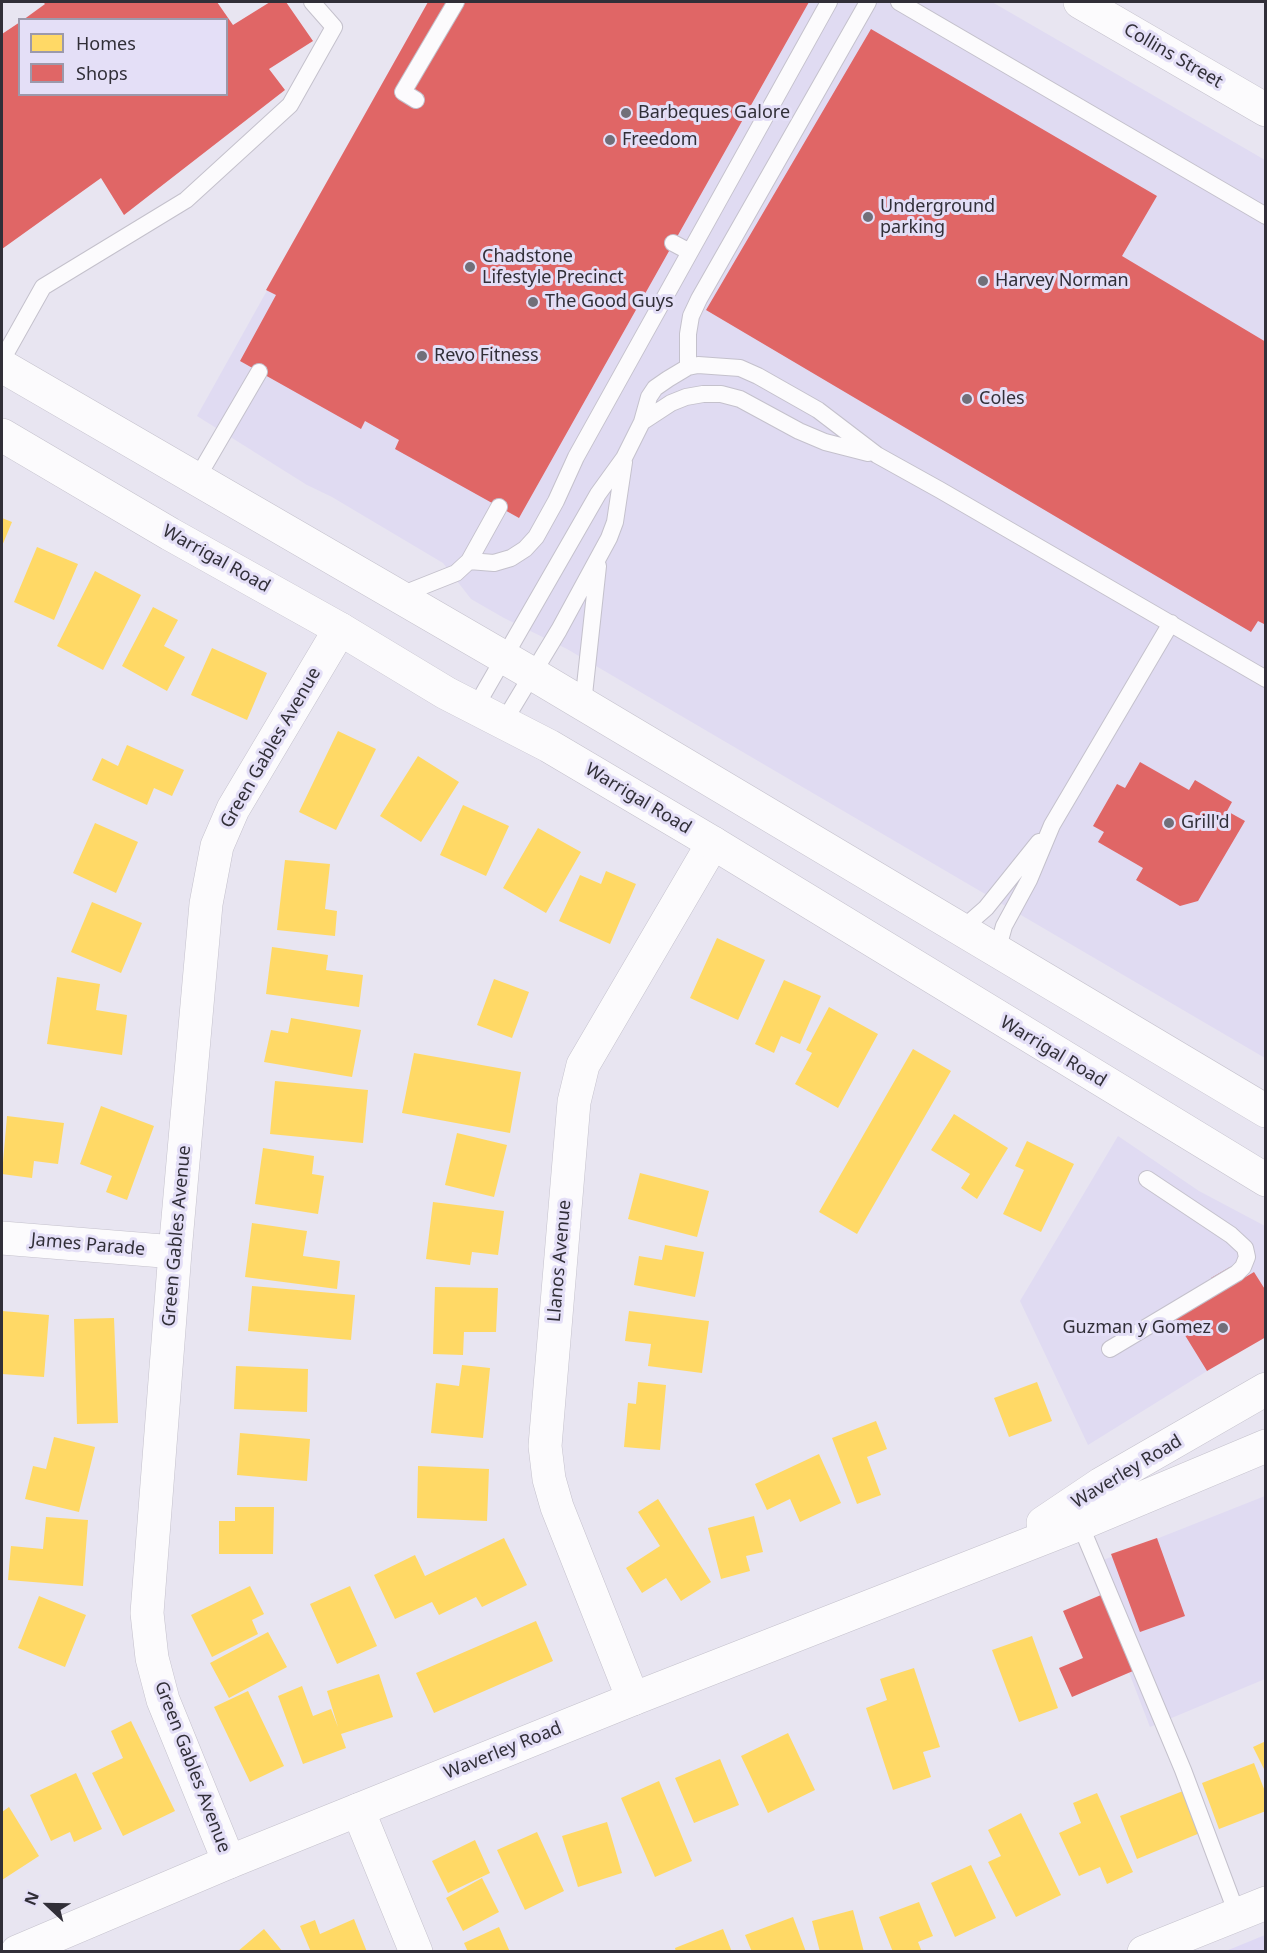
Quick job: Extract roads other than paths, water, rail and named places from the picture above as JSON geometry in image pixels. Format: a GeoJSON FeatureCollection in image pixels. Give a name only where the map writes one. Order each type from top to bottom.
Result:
{"type":"FeatureCollection","features":[{"type":"Feature","properties":{"kind":"main road","name":"Collins Street"},"geometry":{"type":"LineString","coordinates":[[1080,2],[1266,110]]}},
{"type":"Feature","properties":{"kind":"main road"},"geometry":{"type":"LineString","coordinates":[[2,366],[583,704],[1266,1111]]}},
{"type":"Feature","properties":{"kind":"main road","name":"Warrigal Road"},"geometry":{"type":"LineString","coordinates":[[2,435],[170,534],[340,629],[446,693],[549,746],[1266,1179]]}},
{"type":"Feature","properties":{"kind":"main road","name":"Green Gables Avenue"},"geometry":{"type":"LineString","coordinates":[[229,1862],[163,1700],[152,1658],[147,1613],[175,1252],[206,904],[218,846],[233,809],[340,629]]}},
{"type":"Feature","properties":{"kind":"main road","name":"Llanos Avenue"},"geometry":{"type":"LineString","coordinates":[[633,1699],[557,1507],[549,1479],[545,1446],[574,1102],[583,1065],[713,843]]}},
{"type":"Feature","properties":{"kind":"main road","name":"James Parade"},"geometry":{"type":"LineString","coordinates":[[2,1238],[175,1252]]}},
{"type":"Feature","properties":{"kind":"main road","name":"Waverley Road"},"geometry":{"type":"LineString","coordinates":[[991,1558],[1101,1484],[1266,1389]]}},
{"type":"Feature","properties":{"kind":"main road","name":"Waverley Road"},"geometry":{"type":"LineString","coordinates":[[17,1952],[229,1862],[633,1699],[1080,1524],[1266,1446]]}},
{"type":"Feature","properties":{"kind":"main road"},"geometry":{"type":"LineString","coordinates":[[358,1810],[416,1952]]}},
{"type":"Feature","properties":{"kind":"main road"},"geometry":{"type":"LineString","coordinates":[[1144,1952],[1251,1908]]}},
{"type":"Feature","properties":{"kind":"lane"},"geometry":{"type":"LineString","coordinates":[[2,360],[43,287],[186,200],[290,105],[334,27],[312,2]]}},
{"type":"Feature","properties":{"kind":"lane"},"geometry":{"type":"LineString","coordinates":[[416,100],[404,92],[456,2]]}},
{"type":"Feature","properties":{"kind":"lane"},"geometry":{"type":"LineString","coordinates":[[469,561],[494,563],[512,558],[536,537],[576,457],[829,2]]}},
{"type":"Feature","properties":{"kind":"lane"},"geometry":{"type":"LineString","coordinates":[[688,368],[688,334],[691,316],[699,299],[868,2]]}},
{"type":"Feature","properties":{"kind":"lane"},"geometry":{"type":"LineString","coordinates":[[899,2],[1266,216]]}},
{"type":"Feature","properties":{"kind":"lane"},"geometry":{"type":"LineString","coordinates":[[674,243],[690,252]]}},
{"type":"Feature","properties":{"kind":"lane"},"geometry":{"type":"LineString","coordinates":[[489,715],[518,666],[598,494],[624,458],[642,422],[645,407],[655,388],[688,368],[717,365],[740,368],[758,376],[818,410],[877,455],[1266,679]]}},
{"type":"Feature","properties":{"kind":"lane"},"geometry":{"type":"LineString","coordinates":[[196,480],[259,372]]}},
{"type":"Feature","properties":{"kind":"lane"},"geometry":{"type":"LineString","coordinates":[[642,422],[671,403],[686,397],[721,394],[740,399],[799,431],[825,442],[877,455]]}},
{"type":"Feature","properties":{"kind":"lane"},"geometry":{"type":"LineString","coordinates":[[489,715],[518,666],[559,630],[601,554],[615,522],[624,458]]}},
{"type":"Feature","properties":{"kind":"lane"},"geometry":{"type":"LineString","coordinates":[[397,596],[456,573],[469,561],[499,507]]}},
{"type":"Feature","properties":{"kind":"lane"},"geometry":{"type":"LineString","coordinates":[[583,704],[596,575],[601,554]]}},
{"type":"Feature","properties":{"kind":"lane"},"geometry":{"type":"LineString","coordinates":[[997,951],[1004,927],[1029,880],[1052,825],[1171,623]]}},
{"type":"Feature","properties":{"kind":"lane"},"geometry":{"type":"LineString","coordinates":[[962,929],[986,908],[1052,825]]}},
{"type":"Feature","properties":{"kind":"lane"},"geometry":{"type":"LineString","coordinates":[[1110,1349],[1237,1273],[1243,1267],[1247,1257],[1245,1248],[1231,1235],[1147,1179]]}},
{"type":"Feature","properties":{"kind":"lane"},"geometry":{"type":"LineString","coordinates":[[1080,1524],[1184,1770],[1251,1908]]}},
{"type":"Feature","properties":{"kind":"place","name":"Barbeques Galore"},"geometry":{"type":"Point","coordinates":[626,113]}},
{"type":"Feature","properties":{"kind":"place","name":"Freedom"},"geometry":{"type":"Point","coordinates":[610,140]}},
{"type":"Feature","properties":{"kind":"place","name":"Underground parking"},"geometry":{"type":"Point","coordinates":[868,217]}},
{"type":"Feature","properties":{"kind":"place","name":"Chadstone Lifestyle Precinct"},"geometry":{"type":"Point","coordinates":[470,267]}},
{"type":"Feature","properties":{"kind":"place","name":"Harvey Norman"},"geometry":{"type":"Point","coordinates":[983,281]}},
{"type":"Feature","properties":{"kind":"place","name":"The Good Guys"},"geometry":{"type":"Point","coordinates":[533,302]}},
{"type":"Feature","properties":{"kind":"place","name":"Revo Fitness"},"geometry":{"type":"Point","coordinates":[422,356]}},
{"type":"Feature","properties":{"kind":"place","name":"Coles"},"geometry":{"type":"Point","coordinates":[967,399]}},
{"type":"Feature","properties":{"kind":"place","name":"Grill'd"},"geometry":{"type":"Point","coordinates":[1169,823]}},
{"type":"Feature","properties":{"kind":"place","name":"Guzman y Gomez"},"geometry":{"type":"Point","coordinates":[1223,1328]}}]}
